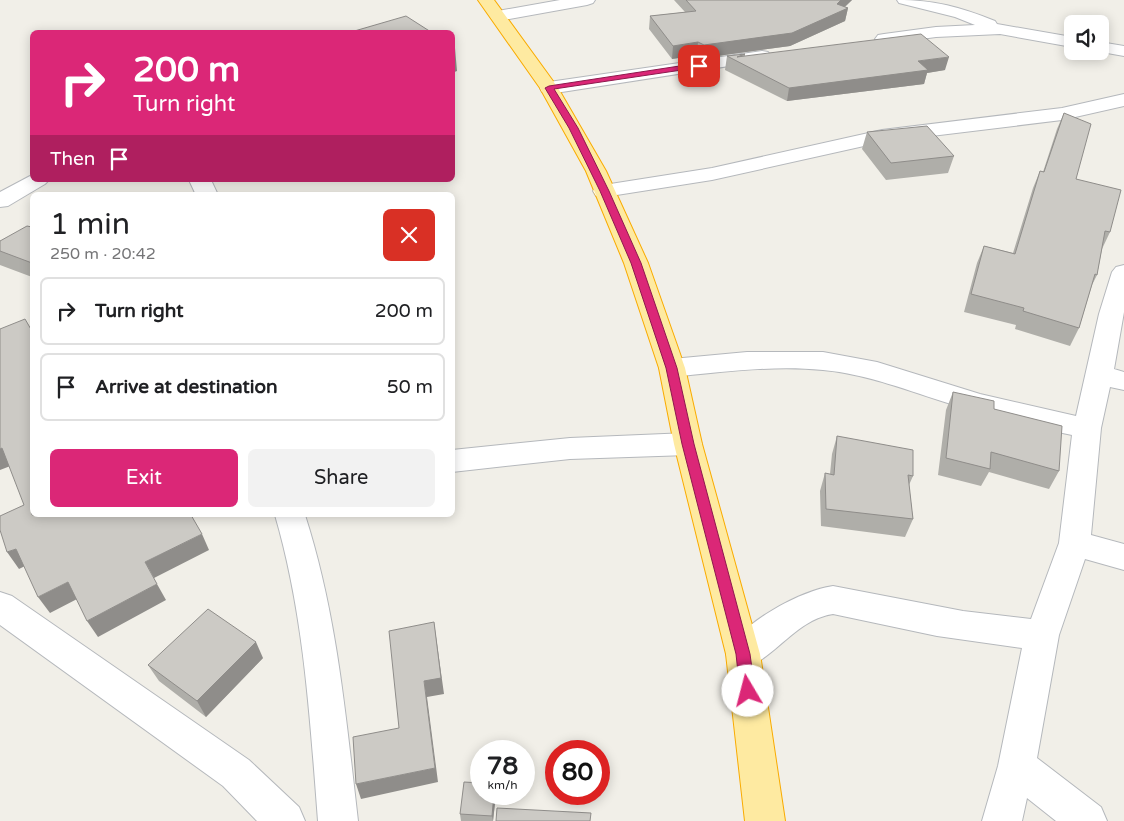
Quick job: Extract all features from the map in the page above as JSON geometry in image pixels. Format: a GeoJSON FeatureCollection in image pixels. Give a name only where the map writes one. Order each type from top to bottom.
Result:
{"type":"FeatureCollection","features":[{"type":"Feature","properties":{"kind":"highway"},"geometry":{"type":"LineString","coordinates":[[492,8],[549,88],[574,128],[636,263],[672,368],[688,444],[743,654],[765,821]]}},
{"type":"Feature","properties":{"kind":"street"},"geometry":{"type":"LineString","coordinates":[[492,8],[587,0]]}},
{"type":"Feature","properties":{"kind":"street"},"geometry":{"type":"LineString","coordinates":[[905,0],[960,13],[1000,30]]}},
{"type":"Feature","properties":{"kind":"street"},"geometry":{"type":"LineString","coordinates":[[870,41],[936,32],[1000,30],[1064,41]]}},
{"type":"Feature","properties":{"kind":"street"},"geometry":{"type":"LineString","coordinates":[[1109,49],[1124,52]]}},
{"type":"Feature","properties":{"kind":"street"},"geometry":{"type":"LineString","coordinates":[[549,88],[775,54]]}},
{"type":"Feature","properties":{"kind":"street"},"geometry":{"type":"LineString","coordinates":[[604,191],[712,174],[882,136],[1062,114],[1124,100]]}},
{"type":"Feature","properties":{"kind":"street"},"geometry":{"type":"LineString","coordinates":[[0,201],[34,182]]}},
{"type":"Feature","properties":{"kind":"street"},"geometry":{"type":"LineString","coordinates":[[1002,821],[1017,766],[1042,635],[1075,543],[1086,428],[1111,378],[1111,314],[1124,272]]}},
{"type":"Feature","properties":{"kind":"street"},"geometry":{"type":"LineString","coordinates":[[672,368],[784,360],[824,362],[872,370],[1025,415],[1086,428]]}},
{"type":"Feature","properties":{"kind":"street"},"geometry":{"type":"LineString","coordinates":[[455,461],[490,455],[624,445],[688,444]]}},
{"type":"Feature","properties":{"kind":"street"},"geometry":{"type":"LineString","coordinates":[[291,517],[304,561],[324,687],[338,821]]}},
{"type":"Feature","properties":{"kind":"street"},"geometry":{"type":"LineString","coordinates":[[1075,543],[1124,557]]}},
{"type":"Feature","properties":{"kind":"street"},"geometry":{"type":"LineString","coordinates":[[743,654],[805,606],[819,600],[833,600],[967,627],[1006,633],[1042,635]]}},
{"type":"Feature","properties":{"kind":"street"},"geometry":{"type":"LineString","coordinates":[[0,606],[236,773],[285,821]]}},
{"type":"Feature","properties":{"kind":"street"},"geometry":{"type":"LineString","coordinates":[[1017,766],[1087,821]]}},
{"type":"Feature","properties":{"kind":"building"},"geometry":{"type":"Polygon","coordinates":[[[686,0],[841,0],[837,4],[848,8],[792,33],[704,45],[698,42],[673,46],[650,16],[696,11],[686,0]]]}},
{"type":"Feature","properties":{"kind":"building"},"geometry":{"type":"Polygon","coordinates":[[[406,16],[428,30],[358,30],[406,16]]]}},
{"type":"Feature","properties":{"kind":"building"},"geometry":{"type":"Polygon","coordinates":[[[921,34],[949,57],[918,61],[928,70],[789,88],[727,56],[745,54],[737,57],[921,34]]]}},
{"type":"Feature","properties":{"kind":"building"},"geometry":{"type":"Polygon","coordinates":[[[1064,113],[1091,124],[1076,179],[1121,190],[1110,232],[1105,231],[1097,275],[1095,274],[1079,328],[1023,311],[1024,308],[971,294],[984,246],[1015,254],[1040,171],[1044,172],[1064,113]]]}},
{"type":"Feature","properties":{"kind":"building"},"geometry":{"type":"Polygon","coordinates":[[[927,126],[954,156],[891,163],[867,132],[927,126]]]}},
{"type":"Feature","properties":{"kind":"building"},"geometry":{"type":"Polygon","coordinates":[[[27,226],[30,227],[30,262],[0,251],[0,241],[27,226]]]}},
{"type":"Feature","properties":{"kind":"building"},"geometry":{"type":"Polygon","coordinates":[[[25,319],[30,328],[30,517],[192,517],[202,534],[145,562],[157,584],[87,621],[68,582],[38,597],[16,549],[7,552],[0,530],[0,516],[24,505],[2,448],[0,449],[0,329],[25,319]]]}},
{"type":"Feature","properties":{"kind":"building"},"geometry":{"type":"Polygon","coordinates":[[[953,392],[994,401],[994,409],[1062,426],[1059,471],[991,452],[990,469],[946,458],[953,392]]]}},
{"type":"Feature","properties":{"kind":"building"},"geometry":{"type":"Polygon","coordinates":[[[837,436],[913,450],[913,476],[908,475],[913,519],[826,509],[825,473],[834,475],[837,436]]]}},
{"type":"Feature","properties":{"kind":"building"},"geometry":{"type":"Polygon","coordinates":[[[208,609],[256,642],[197,701],[148,665],[208,609]]]}},
{"type":"Feature","properties":{"kind":"building"},"geometry":{"type":"Polygon","coordinates":[[[434,622],[441,678],[424,681],[435,768],[356,784],[353,737],[399,728],[389,631],[434,622]]]}},
{"type":"Feature","properties":{"kind":"building"},"geometry":{"type":"Polygon","coordinates":[[[464,782],[470,782],[470,805],[493,805],[492,816],[460,814],[464,782]]]}},
{"type":"Feature","properties":{"kind":"building"},"geometry":{"type":"Polygon","coordinates":[[[497,808],[591,813],[590,821],[496,821],[497,808]]]}},
{"type":"Feature","properties":{"kind":"route"},"geometry":{"type":"LineString","coordinates":[[699,66],[549,88],[574,128],[596,171],[636,263],[672,368],[688,444],[743,654],[748,691]]}}]}
